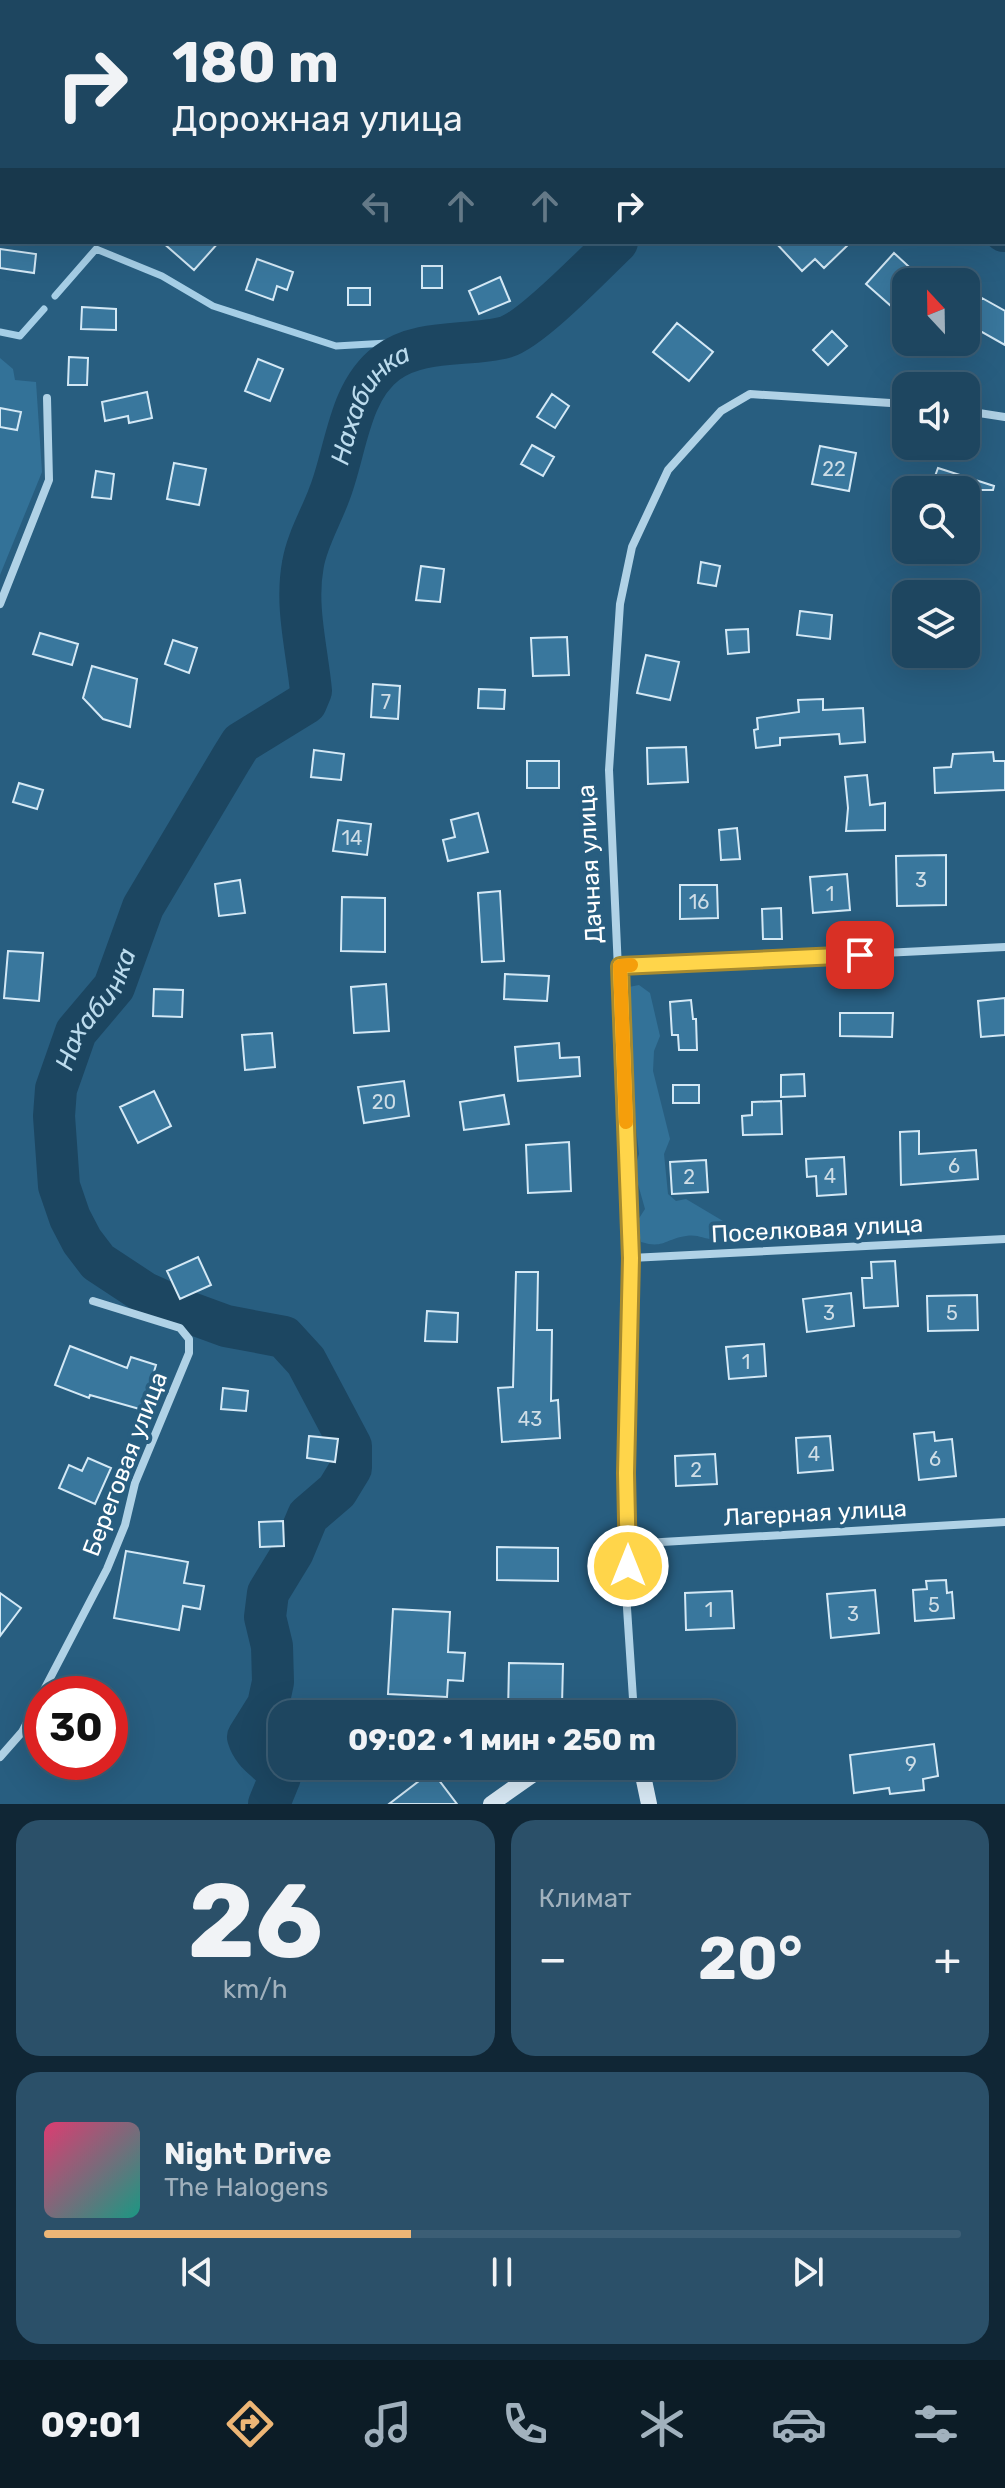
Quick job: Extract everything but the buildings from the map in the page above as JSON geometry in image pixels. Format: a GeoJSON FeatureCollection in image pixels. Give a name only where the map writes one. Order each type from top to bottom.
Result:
{"type":"FeatureCollection","features":[{"type":"Feature","properties":{"kind":"street","name":"Дачная улица"},"geometry":{"type":"LineString","coordinates":[[633,1700],[627,1608],[626,1473],[631,1258],[609,770],[620,604],[632,547],[668,470],[721,411],[750,394],[892,403]]}},
{"type":"Feature","properties":{"kind":"street"},"geometry":{"type":"LineString","coordinates":[[0,604],[49,480],[47,398]]}},
{"type":"Feature","properties":{"kind":"street"},"geometry":{"type":"LineString","coordinates":[[980,413],[1005,417]]}},
{"type":"Feature","properties":{"kind":"street"},"geometry":{"type":"LineString","coordinates":[[620,966],[1005,947]]}},
{"type":"Feature","properties":{"kind":"street","name":"Поселковая улица"},"geometry":{"type":"LineString","coordinates":[[631,1258],[1005,1239]]}},
{"type":"Feature","properties":{"kind":"street","name":"Береговая улица"},"geometry":{"type":"LineString","coordinates":[[0,1757],[22,1732],[107,1569],[125,1525],[135,1483],[189,1353],[189,1339],[180,1328],[93,1301]]}},
{"type":"Feature","properties":{"kind":"street","name":"Лагерная улица"},"geometry":{"type":"LineString","coordinates":[[628,1544],[1005,1522]]}},
{"type":"Feature","properties":{"kind":"street"},"geometry":{"type":"LineString","coordinates":[[491,1804],[525,1780]]}},
{"type":"Feature","properties":{"kind":"street"},"geometry":{"type":"LineString","coordinates":[[644,1780],[649,1804]]}},
{"type":"Feature","properties":{"kind":"shaded area"},"geometry":{"type":"Polygon","coordinates":[[[0,358],[13,369],[15,380],[36,382],[42,472],[0,575],[0,358]]]}},
{"type":"Feature","properties":{"kind":"shaded area"},"geometry":{"type":"Polygon","coordinates":[[[639,985],[650,993],[660,1036],[654,1051],[653,1071],[670,1139],[664,1154],[668,1194],[676,1201],[686,1199],[728,1224],[731,1235],[716,1239],[686,1236],[660,1244],[641,1242],[636,1223],[645,1209],[634,1170],[639,1154],[629,1052],[632,1033],[629,987],[639,985]]]}},
{"type":"Feature","properties":{"kind":"waterway","name":"Нахабинка"},"geometry":{"type":"LineString","coordinates":[[269,1804],[280,1777],[254,1749],[248,1737],[268,1705],[273,1682],[272,1646],[265,1617],[268,1593],[293,1552],[308,1516],[337,1491],[351,1468],[351,1446],[306,1361],[284,1337],[226,1326],[185,1311],[145,1293],[98,1262],[70,1218],[59,1186],[54,1116],[56,1089],[76,1032],[114,987],[143,907],[241,743],[306,703],[311,691],[301,612],[303,564],[364,390],[374,375],[400,355],[429,346],[492,340],[517,332],[563,295],[615,244]]}},
{"type":"Feature","properties":{"kind":"waterway"},"geometry":{"type":"LineString","coordinates":[[55,296],[96,249],[162,276],[213,306],[336,346],[508,336]]}},
{"type":"Feature","properties":{"kind":"waterway"},"geometry":{"type":"LineString","coordinates":[[0,332],[20,336],[44,309]]}},
{"type":"Feature","properties":{"kind":"slow traffic"},"geometry":{"type":"LineString","coordinates":[[626,1122],[620,966],[631,965]]}},
{"type":"Feature","properties":{"kind":"route"},"geometry":{"type":"LineString","coordinates":[[628,1566],[626,1473],[631,1258],[620,966],[860,955]]}}]}
